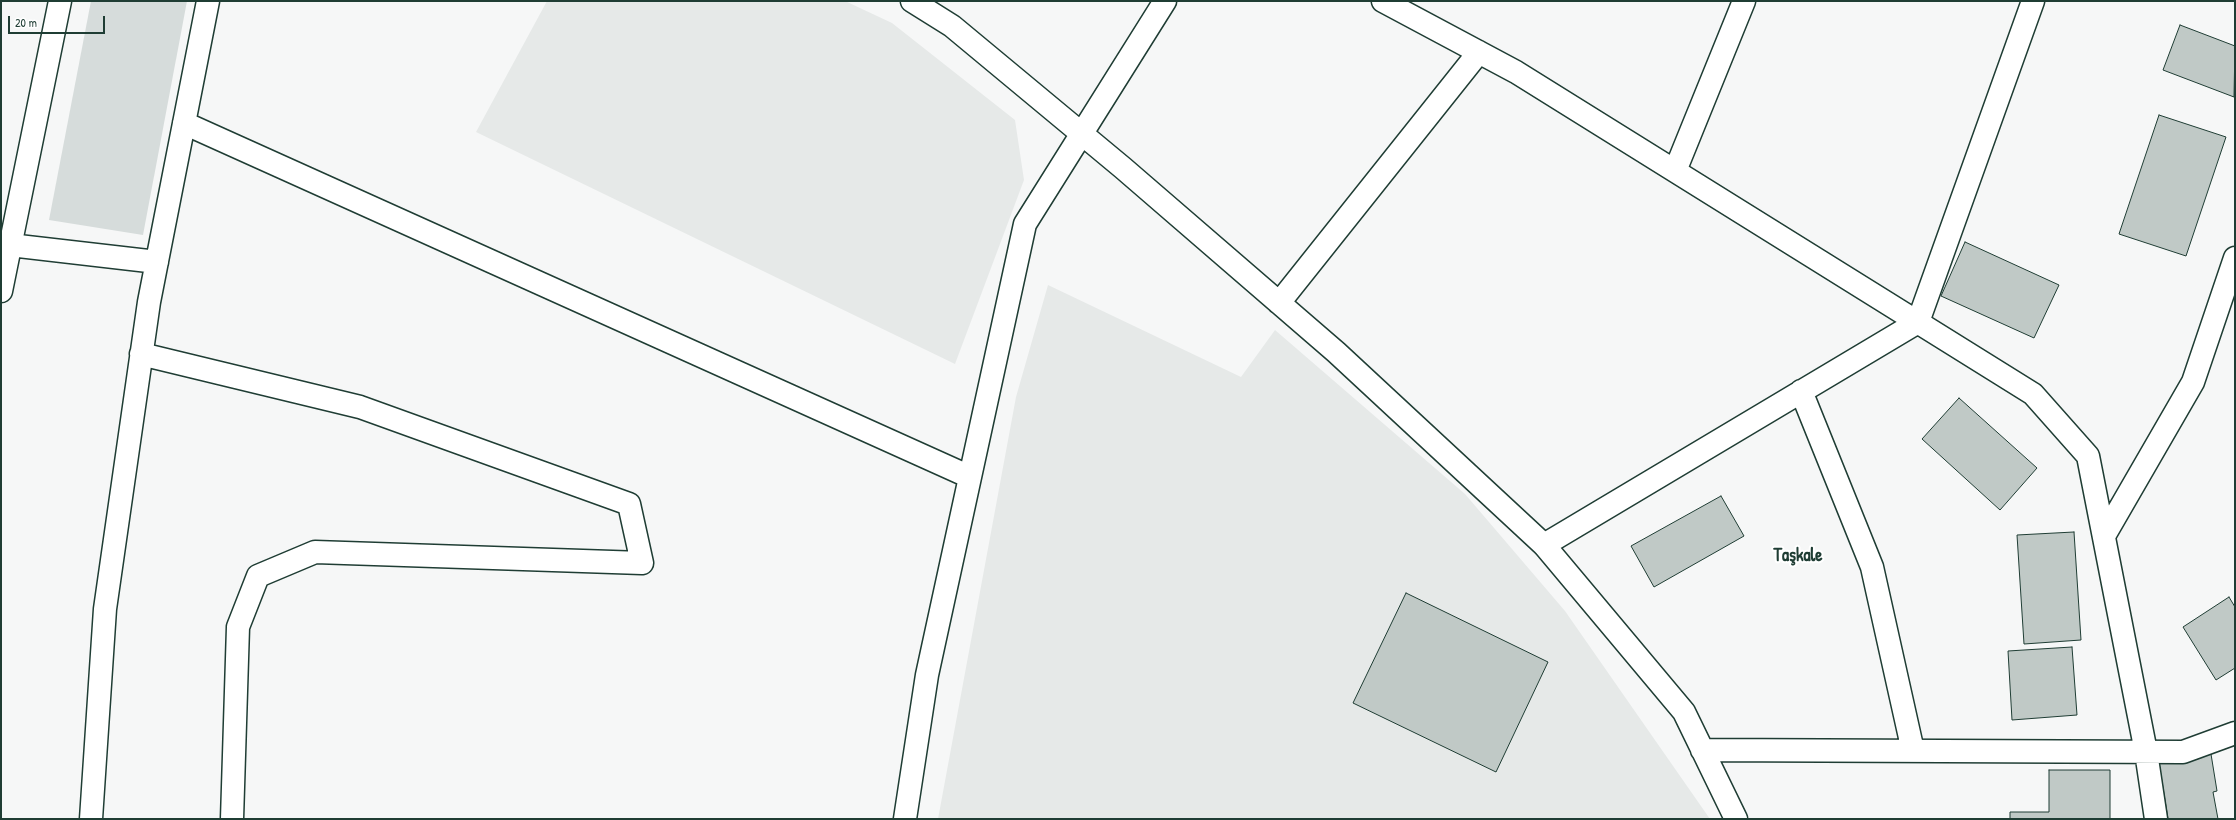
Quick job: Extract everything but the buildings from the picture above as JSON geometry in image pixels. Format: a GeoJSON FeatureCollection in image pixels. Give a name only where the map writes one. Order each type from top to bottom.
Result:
{"type":"FeatureCollection","features":[{"type":"Feature","properties":{"kind":"street"},"geometry":{"type":"LineString","coordinates":[[1,291],[5,244],[60,1]]}},
{"type":"Feature","properties":{"kind":"street"},"geometry":{"type":"LineString","coordinates":[[90,819],[105,609],[141,354],[157,262],[208,1]]}},
{"type":"Feature","properties":{"kind":"street"},"geometry":{"type":"LineString","coordinates":[[912,1],[952,26],[1081,133],[1336,352],[1544,545],[1684,712],[1736,819]]}},
{"type":"Feature","properties":{"kind":"street"},"geometry":{"type":"LineString","coordinates":[[905,819],[927,675],[1025,224],[1165,1]]}},
{"type":"Feature","properties":{"kind":"street"},"geometry":{"type":"LineString","coordinates":[[1383,1],[1516,72],[2033,394],[2088,456],[2146,752],[2156,819]]}},
{"type":"Feature","properties":{"kind":"street"},"geometry":{"type":"LineString","coordinates":[[1676,171],[1744,1]]}},
{"type":"Feature","properties":{"kind":"street"},"geometry":{"type":"LineString","coordinates":[[1544,545],[1918,322],[2033,1]]}},
{"type":"Feature","properties":{"kind":"street"},"geometry":{"type":"LineString","coordinates":[[1279,303],[1479,52]]}},
{"type":"Feature","properties":{"kind":"street"},"geometry":{"type":"LineString","coordinates":[[184,123],[970,477]]}},
{"type":"Feature","properties":{"kind":"street"},"geometry":{"type":"LineString","coordinates":[[5,244],[157,262]]}},
{"type":"Feature","properties":{"kind":"street"},"geometry":{"type":"LineString","coordinates":[[2104,536],[2192,382],[2235,258]]}},
{"type":"Feature","properties":{"kind":"street"},"geometry":{"type":"LineString","coordinates":[[141,354],[360,407],[629,504],[642,563],[315,552],[258,576],[238,626],[232,819]]}},
{"type":"Feature","properties":{"kind":"street"},"geometry":{"type":"LineString","coordinates":[[1801,391],[1872,567],[1913,751]]}},
{"type":"Feature","properties":{"kind":"street"},"geometry":{"type":"LineString","coordinates":[[1702,750],[2182,752],[2235,733]]}},
{"type":"Feature","properties":{"kind":"shaded area"},"geometry":{"type":"Polygon","coordinates":[[[91,1],[187,1],[143,235],[49,220],[91,1]]]}},
{"type":"Feature","properties":{"kind":"shaded area"},"geometry":{"type":"Polygon","coordinates":[[[547,1],[845,1],[892,23],[1015,120],[1024,180],[955,364],[476,132],[547,1]]]}},
{"type":"Feature","properties":{"kind":"shaded area"},"geometry":{"type":"Polygon","coordinates":[[[1048,285],[1241,377],[1275,330],[1465,494],[1565,611],[1710,819],[938,819],[1016,397],[1048,285]]]}},
{"type":"Feature","properties":{"kind":"district","name":"Taşkale"},"geometry":{"type":"Point","coordinates":[1798,556]}}]}
